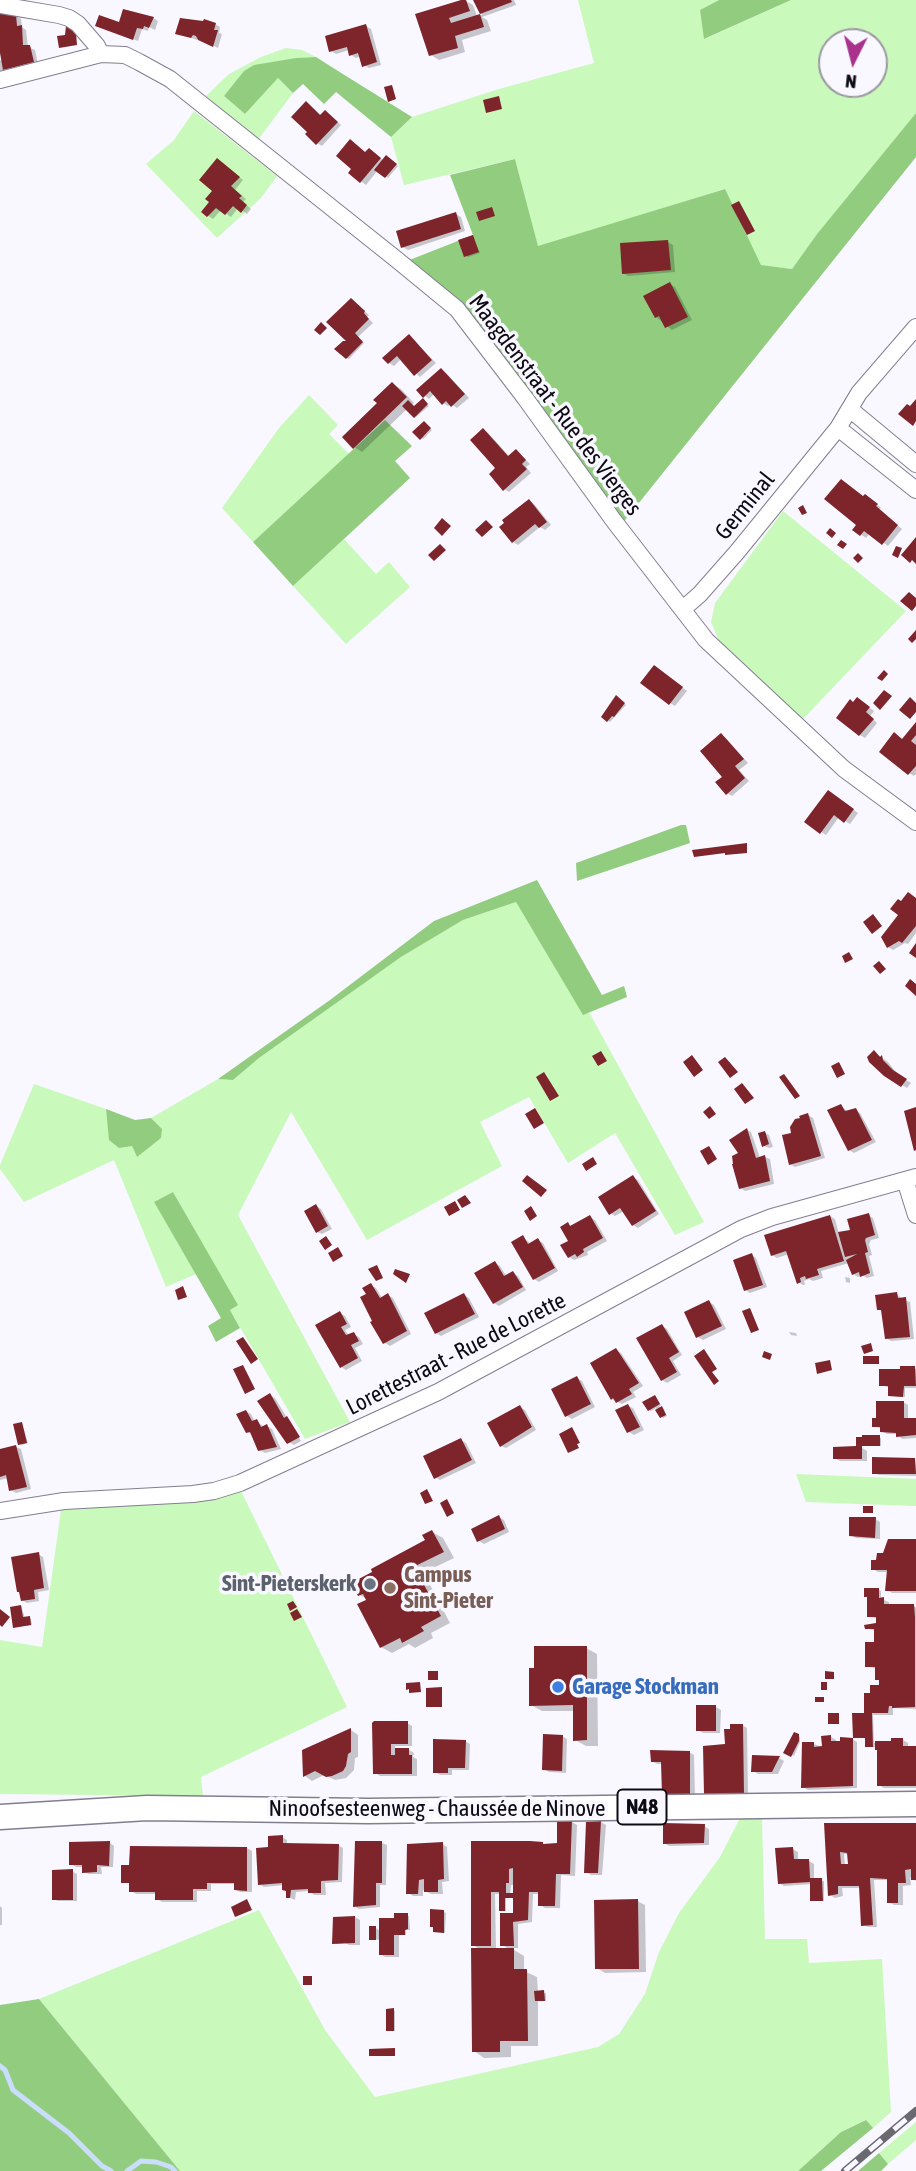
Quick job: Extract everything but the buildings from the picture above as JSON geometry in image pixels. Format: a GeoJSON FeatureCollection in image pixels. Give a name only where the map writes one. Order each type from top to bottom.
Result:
{"type":"FeatureCollection","features":[{"type":"Feature","properties":{"kind":"main road","name":"Ninoofsesteenweg - Chaussée de Ninove"},"geometry":{"type":"LineString","coordinates":[[0,1817],[147,1808],[368,1811],[916,1804]]}},
{"type":"Feature","properties":{"kind":"street"},"geometry":{"type":"LineString","coordinates":[[0,5],[69,19],[78,24],[101,54]]}},
{"type":"Feature","properties":{"kind":"street","name":"Maagdenstraat - Rue des Vierges"},"geometry":{"type":"LineString","coordinates":[[0,80],[101,54],[125,55],[149,66],[170,79],[457,309],[706,640],[837,762],[916,822]]}},
{"type":"Feature","properties":{"kind":"street","name":"Germinal"},"geometry":{"type":"LineString","coordinates":[[683,609],[719,574],[838,428],[859,393],[916,327]]}},
{"type":"Feature","properties":{"kind":"street"},"geometry":{"type":"LineString","coordinates":[[850,410],[916,464]]}},
{"type":"Feature","properties":{"kind":"street"},"geometry":{"type":"LineString","coordinates":[[838,428],[916,490]]}},
{"type":"Feature","properties":{"kind":"street"},"geometry":{"type":"LineString","coordinates":[[911,1179],[916,1215]]}},
{"type":"Feature","properties":{"kind":"street","name":"Lorettestraat - Rue de Lorette"},"geometry":{"type":"LineString","coordinates":[[0,1511],[64,1501],[193,1494],[240,1483],[438,1392],[741,1229],[772,1217],[911,1179]]}},
{"type":"Feature","properties":{"kind":"green space"},"geometry":{"type":"Polygon","coordinates":[[[578,0],[719,0],[700,10],[705,39],[791,0],[916,0],[916,113],[817,234],[792,269],[761,265],[724,189],[538,247],[515,159],[404,185],[391,137],[412,117],[594,63],[578,0]]]}},
{"type":"Feature","properties":{"kind":"green space"},"geometry":{"type":"Polygon","coordinates":[[[719,0],[791,0],[704,39],[700,10],[719,0]]]}},
{"type":"Feature","properties":{"kind":"green space"},"geometry":{"type":"Polygon","coordinates":[[[286,48],[302,50],[316,57],[296,58],[224,96],[245,114],[278,78],[293,93],[258,140],[206,96],[229,74],[261,57],[286,48]]]}},
{"type":"Feature","properties":{"kind":"green space"},"geometry":{"type":"Polygon","coordinates":[[[316,57],[412,117],[391,137],[336,92],[324,104],[303,84],[293,93],[278,78],[245,114],[224,96],[244,71],[254,65],[316,57]]]}},
{"type":"Feature","properties":{"kind":"green space"},"geometry":{"type":"Polygon","coordinates":[[[194,111],[277,176],[261,198],[217,238],[146,164],[174,140],[194,111]]]}},
{"type":"Feature","properties":{"kind":"green space"},"geometry":{"type":"Polygon","coordinates":[[[916,113],[916,157],[622,524],[579,458],[484,334],[407,261],[473,235],[450,175],[515,159],[538,246],[725,189],[761,265],[792,269],[817,234],[916,113]]]}},
{"type":"Feature","properties":{"kind":"green space"},"geometry":{"type":"Polygon","coordinates":[[[309,395],[338,425],[329,434],[349,454],[253,542],[222,508],[279,428],[309,395]]]}},
{"type":"Feature","properties":{"kind":"green space"},"geometry":{"type":"Polygon","coordinates":[[[385,420],[412,446],[395,461],[410,478],[293,586],[253,542],[385,420]]]}},
{"type":"Feature","properties":{"kind":"green space"},"geometry":{"type":"Polygon","coordinates":[[[783,511],[906,611],[802,720],[719,641],[711,622],[715,603],[783,511]]]}},
{"type":"Feature","properties":{"kind":"green space"},"geometry":{"type":"Polygon","coordinates":[[[344,539],[376,574],[389,562],[410,587],[346,644],[293,586],[344,539]]]}},
{"type":"Feature","properties":{"kind":"green space"},"geometry":{"type":"Polygon","coordinates":[[[686,825],[690,843],[577,881],[576,863],[686,825]]]}},
{"type":"Feature","properties":{"kind":"green space"},"geometry":{"type":"Polygon","coordinates":[[[537,880],[602,995],[624,986],[627,997],[583,1015],[516,902],[463,920],[401,957],[259,1058],[233,1080],[218,1079],[330,1000],[434,921],[537,880]]]}},
{"type":"Feature","properties":{"kind":"green space"},"geometry":{"type":"Polygon","coordinates":[[[516,902],[583,1014],[589,1012],[704,1222],[675,1235],[615,1133],[568,1163],[529,1097],[480,1122],[502,1166],[367,1240],[291,1112],[238,1215],[350,1422],[305,1439],[230,1310],[237,1305],[173,1192],[154,1202],[196,1274],[166,1287],[114,1160],[24,1202],[0,1169],[34,1084],[106,1109],[110,1140],[132,1146],[137,1157],[161,1129],[151,1118],[218,1079],[233,1080],[259,1058],[401,957],[463,920],[516,902]]]}},
{"type":"Feature","properties":{"kind":"green space"},"geometry":{"type":"Polygon","coordinates":[[[106,1109],[135,1120],[151,1118],[162,1129],[161,1138],[137,1157],[132,1146],[119,1148],[109,1140],[106,1109]]]}},
{"type":"Feature","properties":{"kind":"green space"},"geometry":{"type":"Polygon","coordinates":[[[173,1192],[238,1305],[230,1310],[240,1328],[216,1342],[208,1326],[221,1318],[154,1202],[173,1192]]]}},
{"type":"Feature","properties":{"kind":"green space"},"geometry":{"type":"Polygon","coordinates":[[[796,1474],[916,1479],[916,1506],[806,1502],[796,1474]]]}},
{"type":"Feature","properties":{"kind":"green space"},"geometry":{"type":"Polygon","coordinates":[[[241,1491],[347,1707],[201,1777],[203,1796],[0,1794],[0,1640],[42,1647],[61,1510],[194,1500],[241,1491]]]}},
{"type":"Feature","properties":{"kind":"green space"},"geometry":{"type":"Polygon","coordinates":[[[762,1817],[765,1939],[807,1939],[809,1963],[882,1959],[891,2112],[873,2128],[865,2120],[841,2132],[798,2171],[180,2171],[39,1999],[259,1910],[325,2030],[375,2097],[598,2047],[619,2034],[645,1994],[659,1952],[679,1913],[720,1857],[740,1818],[762,1817]]]}},
{"type":"Feature","properties":{"kind":"green space"},"geometry":{"type":"Polygon","coordinates":[[[39,1999],[180,2171],[0,2171],[0,2005],[39,1999]]]}},
{"type":"Feature","properties":{"kind":"green space"},"geometry":{"type":"Polygon","coordinates":[[[866,2120],[873,2128],[821,2171],[798,2171],[841,2132],[866,2120]]]}},
{"type":"Feature","properties":{"kind":"green space"},"geometry":{"type":"Polygon","coordinates":[[[916,2122],[916,2140],[888,2164],[879,2153],[916,2122]]]}},
{"type":"Feature","properties":{"kind":"green space"},"geometry":{"type":"Polygon","coordinates":[[[879,2153],[888,2164],[881,2171],[858,2171],[879,2153]]]}},
{"type":"Feature","properties":{"kind":"waterway"},"geometry":{"type":"LineString","coordinates":[[0,2066],[5,2070],[13,2090],[69,2133],[102,2166],[111,2171]]}},
{"type":"Feature","properties":{"kind":"waterway"},"geometry":{"type":"LineString","coordinates":[[127,2171],[141,2161],[156,2162],[175,2171]]}},
{"type":"Feature","properties":{"kind":"railway"},"geometry":{"type":"LineString","coordinates":[[845,2171],[916,2111]]}},
{"type":"Feature","properties":{"kind":"place","name":"Sint-Pieterskerk"},"geometry":{"type":"Point","coordinates":[370,1584]}},
{"type":"Feature","properties":{"kind":"place","name":"Campus Sint-Pieter"},"geometry":{"type":"Point","coordinates":[390,1588]}},
{"type":"Feature","properties":{"kind":"place","name":"Garage Stockman"},"geometry":{"type":"Point","coordinates":[558,1687]}}]}
